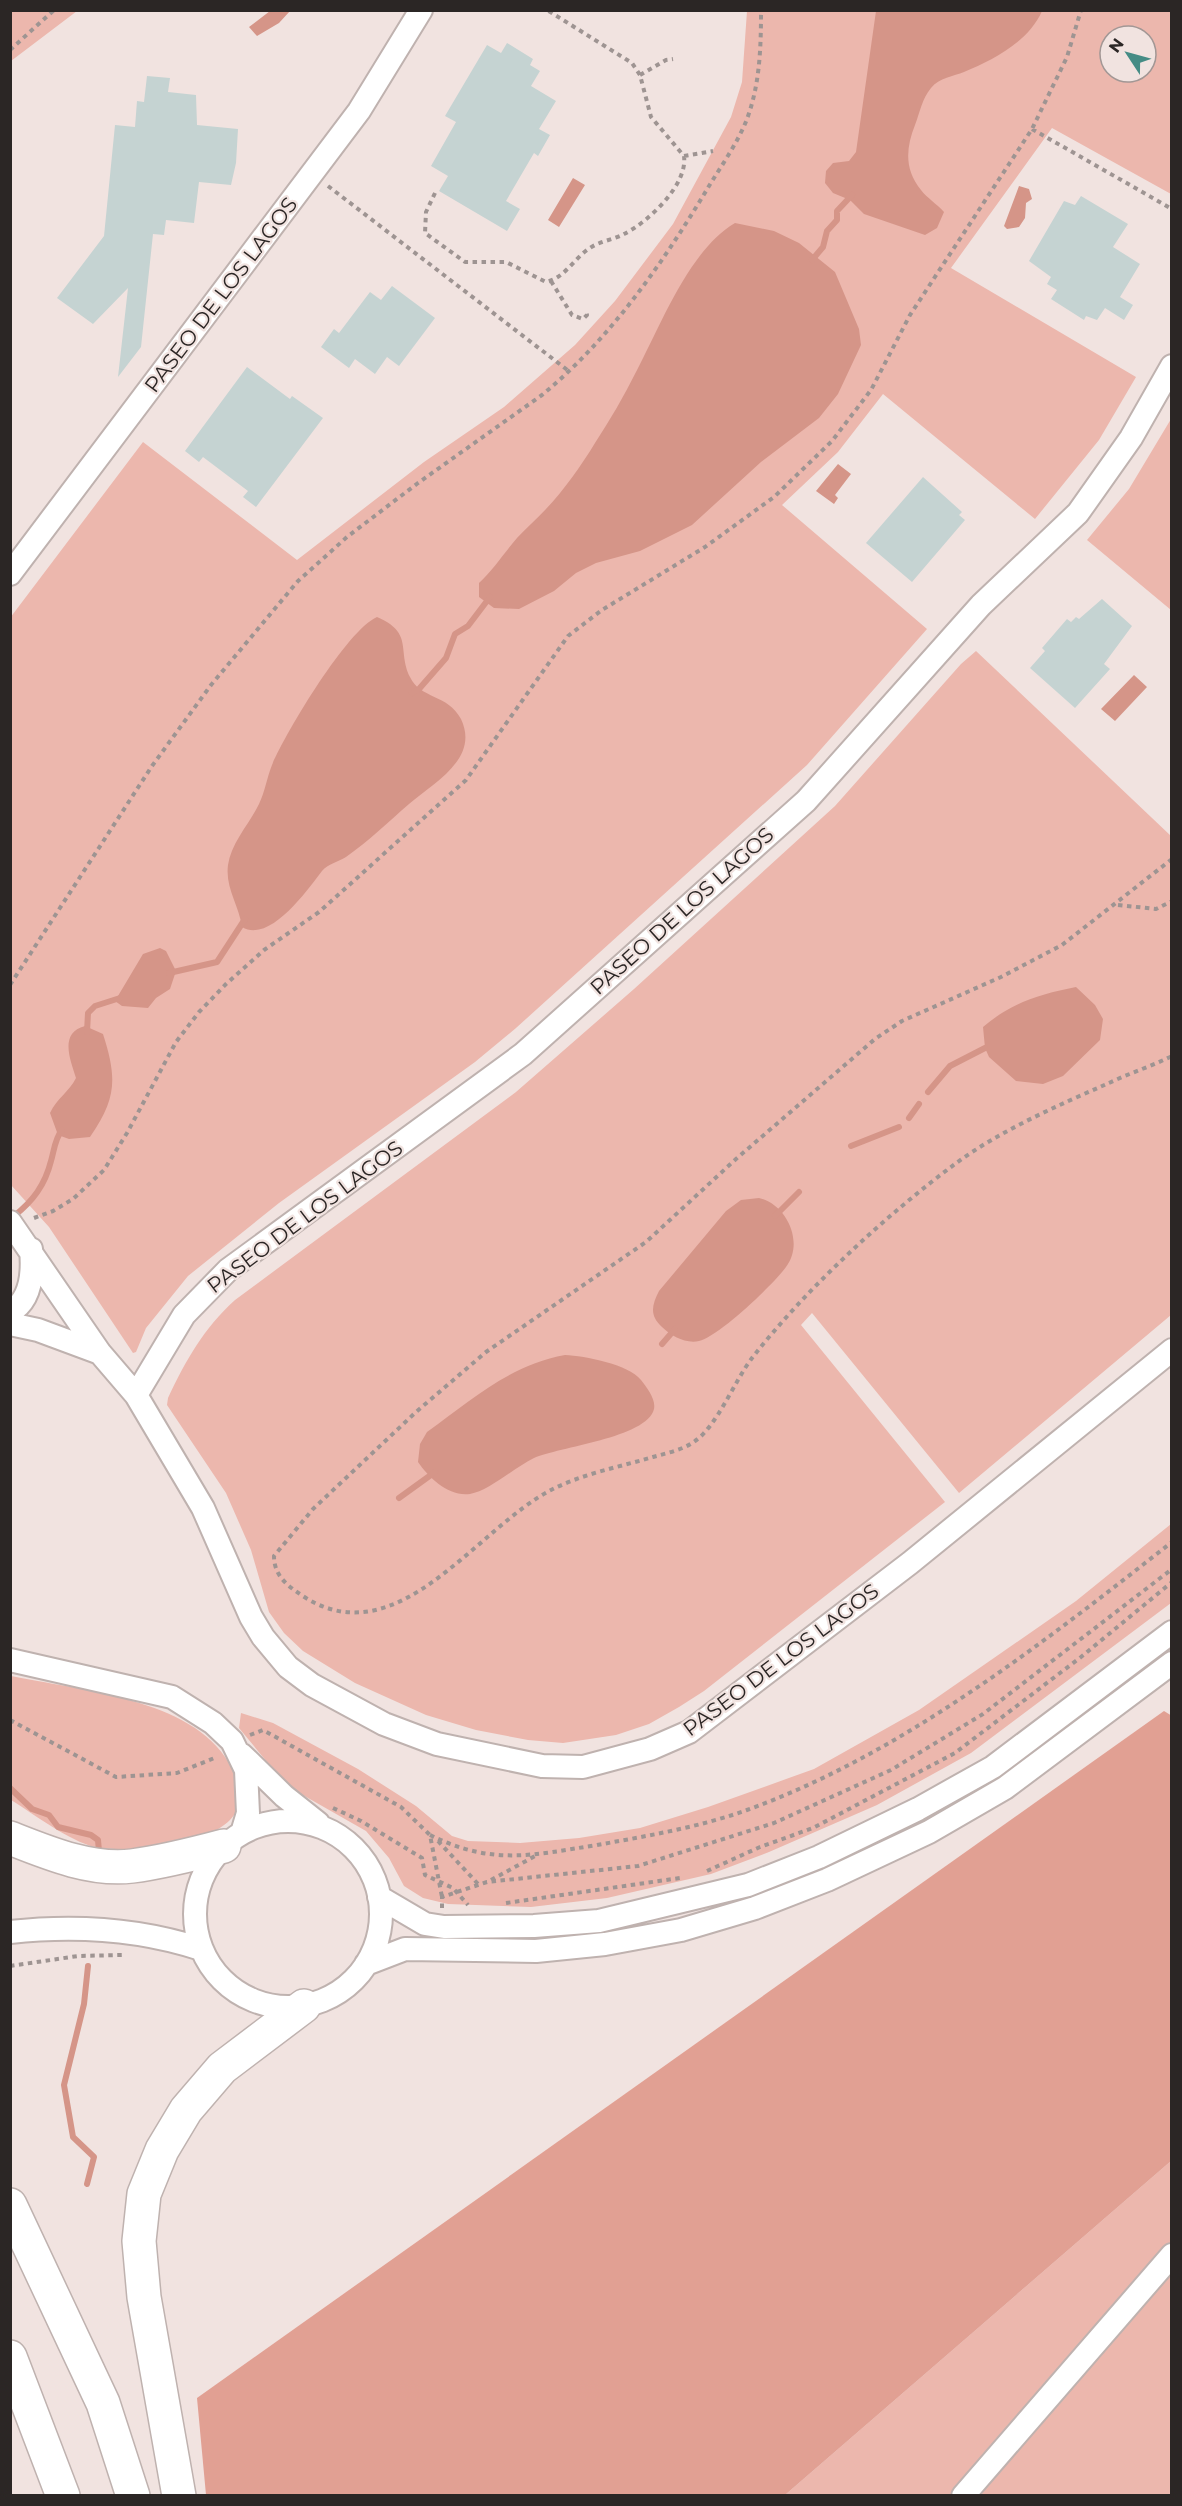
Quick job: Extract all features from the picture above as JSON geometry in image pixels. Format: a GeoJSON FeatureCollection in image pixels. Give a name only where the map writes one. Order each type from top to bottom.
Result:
{"type":"FeatureCollection","features":[{"type":"Feature","properties":{"kind":"highway"},"geometry":{"type":"LineString","coordinates":[[10,1838],[63,1857],[108,1866],[158,1862],[233,1839]]}},
{"type":"Feature","properties":{"kind":"highway"},"geometry":{"type":"LineString","coordinates":[[179,2496],[144,2297],[139,2241],[144,2194],[162,2150],[193,2102],[222,2068],[304,2006]]}},
{"type":"Feature","properties":{"kind":"highway"},"geometry":{"type":"LineString","coordinates":[[10,2205],[103,2403],[133,2496]]}},
{"type":"Feature","properties":{"kind":"highway"},"geometry":{"type":"LineString","coordinates":[[10,2357],[63,2496]]}},
{"type":"Feature","properties":{"kind":"street","name":"PASEO DE LOS LAGOS"},"geometry":{"type":"LineString","coordinates":[[10,574],[359,111],[422,10]]}},
{"type":"Feature","properties":{"kind":"street","name":"PASEO DE LOS LAGOS"},"geometry":{"type":"LineString","coordinates":[[136,1395],[184,1315],[228,1270],[523,1054],[806,801],[981,606],[1077,513],[1131,438],[1172,366]]}},
{"type":"Feature","properties":{"kind":"street","name":"PASEO DE LOS LAGOS"},"geometry":{"type":"LineString","coordinates":[[10,1222],[31,1249],[100,1353],[136,1395],[203,1508],[251,1617],[274,1653],[288,1667],[348,1706],[384,1724],[437,1744],[499,1759],[563,1768],[583,1767],[650,1749],[689,1732],[910,1563],[1172,1350]]}},
{"type":"Feature","properties":{"kind":"street"},"geometry":{"type":"LineString","coordinates":[[10,1312],[22,1301],[29,1285],[33,1269],[31,1249]]}},
{"type":"Feature","properties":{"kind":"street","name":"PASEO DE LOS LAGOS"},"geometry":{"type":"LineString","coordinates":[[10,1324],[38,1330],[100,1353]]}},
{"type":"Feature","properties":{"kind":"street"},"geometry":{"type":"LineString","coordinates":[[379,1897],[425,1924],[444,1927],[534,1926],[599,1921],[748,1885],[819,1857],[918,1809],[993,1767],[1172,1632]]}},
{"type":"Feature","properties":{"kind":"street"},"geometry":{"type":"LineString","coordinates":[[10,1660],[172,1697],[242,1742],[284,1796],[324,1828],[354,1848],[366,1863],[379,1897],[380,1920],[376,1943],[366,1964],[349,1983],[328,1998],[304,2006],[279,2007],[254,2001],[232,1989],[214,1971],[201,1949],[195,1922],[197,1894],[206,1868],[233,1839],[248,1813],[242,1742]]}},
{"type":"Feature","properties":{"kind":"street"},"geometry":{"type":"LineString","coordinates":[[366,1964],[405,1949],[536,1951],[605,1944],[681,1930],[755,1908],[827,1880],[929,1832],[1005,1788],[1172,1663]]}},
{"type":"Feature","properties":{"kind":"street"},"geometry":{"type":"LineString","coordinates":[[233,1839],[257,1826],[282,1821],[308,1822],[324,1828]]}},
{"type":"Feature","properties":{"kind":"street"},"geometry":{"type":"LineString","coordinates":[[10,1932],[38,1929],[146,1934],[201,1949]]}},
{"type":"Feature","properties":{"kind":"street"},"geometry":{"type":"LineString","coordinates":[[963,2496],[1172,2255]]}},
{"type":"Feature","properties":{"kind":"path"},"geometry":{"type":"LineString","coordinates":[[10,50],[54,10]]}},
{"type":"Feature","properties":{"kind":"path"},"geometry":{"type":"LineString","coordinates":[[435,193],[428,204],[424,229],[459,259],[470,263],[506,262],[522,268],[541,281],[551,280],[561,275],[591,247],[623,235],[659,208],[684,169],[684,156],[651,117],[640,75],[626,57],[547,10]]}},
{"type":"Feature","properties":{"kind":"path"},"geometry":{"type":"LineString","coordinates":[[10,985],[152,766],[211,685],[298,580],[347,537],[542,396],[570,372],[656,269],[747,120],[756,87],[761,10]]}},
{"type":"Feature","properties":{"kind":"path"},"geometry":{"type":"LineString","coordinates":[[34,1218],[73,1199],[104,1170],[177,1041],[212,998],[264,950],[319,912],[466,780],[568,636],[602,610],[720,536],[774,497],[815,459],[871,390],[910,315],[1032,129],[1067,57],[1081,10]]}},
{"type":"Feature","properties":{"kind":"path"},"geometry":{"type":"LineString","coordinates":[[640,75],[659,63],[673,59]]}},
{"type":"Feature","properties":{"kind":"path"},"geometry":{"type":"LineString","coordinates":[[1032,129],[1172,209]]}},
{"type":"Feature","properties":{"kind":"path"},"geometry":{"type":"LineString","coordinates":[[684,156],[713,151]]}},
{"type":"Feature","properties":{"kind":"path"},"geometry":{"type":"LineString","coordinates":[[327,185],[570,372]]}},
{"type":"Feature","properties":{"kind":"path"},"geometry":{"type":"LineString","coordinates":[[551,280],[572,315],[583,319],[587,315],[586,311]]}},
{"type":"Feature","properties":{"kind":"path"},"geometry":{"type":"LineString","coordinates":[[1172,859],[1062,945],[1001,977],[902,1021],[875,1039],[736,1159],[646,1242],[486,1352],[400,1426],[314,1509],[274,1556],[274,1565],[280,1579],[318,1605],[344,1613],[368,1612],[396,1604],[421,1590],[537,1497],[562,1485],[676,1450],[694,1442],[709,1429],[753,1358],[851,1252],[909,1200],[958,1162],[1026,1122],[1172,1056]]}},
{"type":"Feature","properties":{"kind":"path"},"geometry":{"type":"LineString","coordinates":[[1117,904],[1156,909],[1172,901]]}},
{"type":"Feature","properties":{"kind":"path"},"geometry":{"type":"LineString","coordinates":[[430,1834],[452,1845],[504,1857],[638,1838],[746,1810],[829,1775],[939,1715],[1172,1542]]}},
{"type":"Feature","properties":{"kind":"path"},"geometry":{"type":"LineString","coordinates":[[488,1882],[638,1866],[774,1823],[881,1775],[983,1714],[1172,1569]]}},
{"type":"Feature","properties":{"kind":"path"},"geometry":{"type":"LineString","coordinates":[[698,1875],[760,1847],[813,1828],[955,1753],[1081,1657],[1172,1582]]}},
{"type":"Feature","properties":{"kind":"path"},"geometry":{"type":"LineString","coordinates":[[10,1720],[116,1777],[177,1773],[216,1758],[263,1730],[401,1807],[447,1848],[479,1885]]}},
{"type":"Feature","properties":{"kind":"path"},"geometry":{"type":"LineString","coordinates":[[323,1803],[362,1821],[422,1858],[425,1875],[456,1892],[468,1905],[477,1904]]}},
{"type":"Feature","properties":{"kind":"path"},"geometry":{"type":"LineString","coordinates":[[430,1834],[442,1897],[444,1927]]}},
{"type":"Feature","properties":{"kind":"path"},"geometry":{"type":"LineString","coordinates":[[442,1897],[488,1882],[542,1853]]}},
{"type":"Feature","properties":{"kind":"path"},"geometry":{"type":"LineString","coordinates":[[501,1904],[688,1877]]}},
{"type":"Feature","properties":{"kind":"path"},"geometry":{"type":"LineString","coordinates":[[10,1966],[78,1956],[125,1955]]}},
{"type":"Feature","properties":{"kind":"shaded area"},"geometry":{"type":"Polygon","coordinates":[[[11,10],[77,10],[77,11],[11,61],[11,10]]]}},
{"type":"Feature","properties":{"kind":"shaded area"},"geometry":{"type":"Polygon","coordinates":[[[270,11],[290,11],[279,23],[257,36],[249,27],[270,11]]]}},
{"type":"Feature","properties":{"kind":"shaded area"},"geometry":{"type":"Polygon","coordinates":[[[747,11],[1171,11],[1171,194],[1052,128],[951,268],[1136,377],[1099,440],[1035,519],[883,394],[838,452],[782,505],[927,629],[807,765],[516,1028],[475,1062],[279,1203],[188,1276],[146,1328],[136,1352],[133,1353],[49,1227],[11,1185],[10,618],[143,442],[297,560],[424,462],[504,407],[575,345],[615,301],[673,224],[731,117],[742,82],[747,11]]]}},
{"type":"Feature","properties":{"kind":"shaded area"},"geometry":{"type":"Polygon","coordinates":[[[876,11],[1042,11],[1029,32],[1020,40],[975,67],[938,82],[925,97],[908,150],[909,166],[921,190],[944,212],[937,228],[925,235],[864,214],[850,200],[833,193],[825,183],[826,171],[833,163],[849,161],[856,152],[876,11]]]}},
{"type":"Feature","properties":{"kind":"shaded area"},"geometry":{"type":"Polygon","coordinates":[[[573,178],[585,185],[559,227],[548,220],[573,178]]]}},
{"type":"Feature","properties":{"kind":"shaded area"},"geometry":{"type":"Polygon","coordinates":[[[1019,186],[1029,189],[1032,199],[1026,203],[1025,218],[1019,227],[1007,229],[1004,226],[1019,186]]]}},
{"type":"Feature","properties":{"kind":"shaded area"},"geometry":{"type":"Polygon","coordinates":[[[735,223],[774,231],[799,243],[835,272],[859,329],[861,345],[838,394],[819,418],[761,462],[692,525],[640,551],[596,563],[576,573],[554,591],[519,609],[494,608],[479,597],[479,583],[566,486],[622,399],[666,311],[690,270],[719,235],[735,223]]]}},
{"type":"Feature","properties":{"kind":"shaded area"},"geometry":{"type":"Polygon","coordinates":[[[1171,419],[1172,610],[1087,540],[1129,489],[1171,419]]]}},
{"type":"Feature","properties":{"kind":"shaded area"},"geometry":{"type":"Polygon","coordinates":[[[838,464],[851,474],[835,495],[838,498],[834,504],[816,491],[838,464]]]}},
{"type":"Feature","properties":{"kind":"shaded area"},"geometry":{"type":"Polygon","coordinates":[[[377,617],[389,623],[400,636],[406,667],[415,684],[449,705],[461,719],[465,733],[464,746],[459,758],[441,778],[363,844],[324,869],[298,901],[276,921],[264,928],[253,930],[242,927],[228,881],[228,865],[233,849],[259,804],[272,765],[303,707],[350,641],[364,626],[377,617]]]}},
{"type":"Feature","properties":{"kind":"shaded area"},"geometry":{"type":"Polygon","coordinates":[[[976,651],[1171,836],[1171,1315],[959,1493],[812,1313],[801,1325],[945,1502],[704,1691],[649,1724],[616,1735],[563,1743],[528,1740],[476,1730],[426,1715],[355,1683],[303,1651],[284,1633],[269,1612],[251,1550],[226,1493],[167,1405],[175,1384],[197,1345],[214,1322],[235,1300],[516,1092],[634,989],[835,806],[961,664],[976,651]]]}},
{"type":"Feature","properties":{"kind":"shaded area"},"geometry":{"type":"Polygon","coordinates":[[[1134,675],[1147,687],[1115,721],[1101,709],[1134,675]]]}},
{"type":"Feature","properties":{"kind":"shaded area"},"geometry":{"type":"Polygon","coordinates":[[[160,948],[166,951],[176,971],[170,989],[156,998],[148,1008],[122,1006],[115,1001],[143,954],[160,948]]]}},
{"type":"Feature","properties":{"kind":"shaded area"},"geometry":{"type":"Polygon","coordinates":[[[1076,987],[1095,1005],[1103,1019],[1100,1040],[1063,1076],[1043,1084],[1016,1081],[989,1057],[985,1048],[983,1027],[1004,1012],[1026,1001],[1076,987]]]}},
{"type":"Feature","properties":{"kind":"shaded area"},"geometry":{"type":"Polygon","coordinates":[[[85,1026],[103,1034],[111,1063],[112,1087],[105,1111],[90,1137],[69,1139],[58,1135],[50,1113],[76,1078],[69,1055],[69,1041],[77,1029],[85,1026]]]}},
{"type":"Feature","properties":{"kind":"shaded area"},"geometry":{"type":"Polygon","coordinates":[[[759,1198],[777,1208],[790,1225],[794,1247],[786,1267],[745,1309],[708,1337],[694,1342],[670,1333],[658,1323],[653,1314],[653,1305],[659,1291],[726,1211],[741,1200],[759,1198]]]}},
{"type":"Feature","properties":{"kind":"shaded area"},"geometry":{"type":"Polygon","coordinates":[[[565,1355],[606,1362],[635,1374],[646,1386],[654,1401],[654,1409],[648,1419],[619,1434],[534,1458],[494,1484],[470,1494],[455,1493],[440,1485],[418,1462],[420,1444],[427,1432],[475,1396],[526,1367],[565,1355]]]}},
{"type":"Feature","properties":{"kind":"shaded area"},"geometry":{"type":"Polygon","coordinates":[[[1171,1524],[1171,1603],[971,1753],[877,1805],[769,1852],[711,1874],[607,1898],[531,1907],[448,1904],[423,1898],[404,1886],[389,1858],[366,1831],[294,1790],[277,1774],[239,1728],[241,1713],[273,1723],[358,1769],[416,1806],[452,1836],[468,1841],[520,1843],[579,1838],[640,1828],[708,1807],[814,1769],[919,1710],[1076,1601],[1171,1524]]]}},
{"type":"Feature","properties":{"kind":"shaded area"},"geometry":{"type":"Polygon","coordinates":[[[11,1676],[131,1700],[189,1724],[212,1741],[229,1763],[235,1763],[240,1799],[234,1815],[221,1827],[202,1837],[179,1843],[132,1849],[95,1847],[74,1839],[52,1826],[11,1800],[11,1676]]]}},
{"type":"Feature","properties":{"kind":"shaded area"},"geometry":{"type":"Polygon","coordinates":[[[1164,1711],[1172,1716],[1171,2161],[785,2495],[206,2495],[197,2398],[1164,1711]]]}},
{"type":"Feature","properties":{"kind":"shaded area"},"geometry":{"type":"Polygon","coordinates":[[[1171,2161],[1171,2495],[785,2495],[1171,2161]]]}},
{"type":"Feature","properties":{"kind":"building"},"geometry":{"type":"Polygon","coordinates":[[[507,43],[533,59],[530,65],[540,71],[531,86],[556,101],[539,129],[550,135],[538,156],[534,153],[506,201],[520,209],[507,231],[439,191],[448,176],[431,166],[456,122],[445,116],[487,45],[501,53],[507,43]]]}},
{"type":"Feature","properties":{"kind":"building"},"geometry":{"type":"Polygon","coordinates":[[[147,76],[170,78],[168,92],[196,95],[197,125],[238,129],[236,163],[231,185],[199,182],[194,223],[166,220],[164,235],[153,234],[141,347],[118,377],[128,288],[93,324],[57,298],[104,236],[115,125],[135,127],[137,101],[144,102],[147,76]]]}},
{"type":"Feature","properties":{"kind":"building"},"geometry":{"type":"Polygon","coordinates":[[[1081,196],[1128,224],[1113,247],[1140,264],[1120,297],[1133,305],[1124,320],[1105,308],[1097,320],[1086,316],[1084,320],[1051,299],[1057,290],[1047,284],[1051,277],[1029,261],[1064,201],[1075,205],[1081,196]]]}},
{"type":"Feature","properties":{"kind":"building"},"geometry":{"type":"Polygon","coordinates":[[[392,286],[435,318],[399,366],[387,357],[375,374],[355,359],[349,368],[321,347],[334,329],[339,333],[370,292],[381,300],[392,286]]]}},
{"type":"Feature","properties":{"kind":"building"},"geometry":{"type":"Polygon","coordinates":[[[247,367],[290,399],[292,396],[323,418],[256,507],[243,497],[248,491],[203,457],[199,462],[185,451],[247,367]]]}},
{"type":"Feature","properties":{"kind":"building"},"geometry":{"type":"Polygon","coordinates":[[[923,477],[962,512],[959,515],[965,520],[912,582],[866,543],[923,477]]]}},
{"type":"Feature","properties":{"kind":"building"},"geometry":{"type":"Polygon","coordinates":[[[1102,599],[1132,626],[1104,664],[1110,669],[1075,708],[1030,668],[1045,651],[1042,648],[1067,619],[1071,622],[1076,617],[1079,619],[1102,599]]]}},
{"type":"Feature","properties":{"kind":"waterway"},"geometry":{"type":"LineString","coordinates":[[812,260],[823,247],[827,231],[837,220],[837,211],[852,195]]}},
{"type":"Feature","properties":{"kind":"waterway"},"geometry":{"type":"LineString","coordinates":[[412,693],[419,689],[446,658],[455,634],[468,626],[490,597]]}},
{"type":"Feature","properties":{"kind":"waterway"},"geometry":{"type":"LineString","coordinates":[[169,973],[217,962],[245,919]]}},
{"type":"Feature","properties":{"kind":"waterway"},"geometry":{"type":"LineString","coordinates":[[87,1032],[88,1013],[95,1006],[120,998]]}},
{"type":"Feature","properties":{"kind":"waterway"},"geometry":{"type":"LineString","coordinates":[[928,1092],[950,1066],[985,1048]]}},
{"type":"Feature","properties":{"kind":"waterway"},"geometry":{"type":"LineString","coordinates":[[909,1118],[919,1104]]}},
{"type":"Feature","properties":{"kind":"waterway"},"geometry":{"type":"LineString","coordinates":[[851,1146],[899,1127]]}},
{"type":"Feature","properties":{"kind":"waterway"},"geometry":{"type":"LineString","coordinates":[[14,1216],[42,1185],[56,1141],[62,1130]]}},
{"type":"Feature","properties":{"kind":"waterway"},"geometry":{"type":"LineString","coordinates":[[775,1216],[799,1192]]}},
{"type":"Feature","properties":{"kind":"waterway"},"geometry":{"type":"LineString","coordinates":[[662,1344],[675,1329]]}},
{"type":"Feature","properties":{"kind":"waterway"},"geometry":{"type":"LineString","coordinates":[[399,1498],[435,1472]]}},
{"type":"Feature","properties":{"kind":"waterway"},"geometry":{"type":"LineString","coordinates":[[10,1788],[32,1809],[49,1815],[58,1827],[91,1835],[98,1840],[99,1851]]}},
{"type":"Feature","properties":{"kind":"waterway"},"geometry":{"type":"LineString","coordinates":[[87,2184],[94,2157],[73,2137],[64,2085],[84,2004],[88,1966]]}}]}
